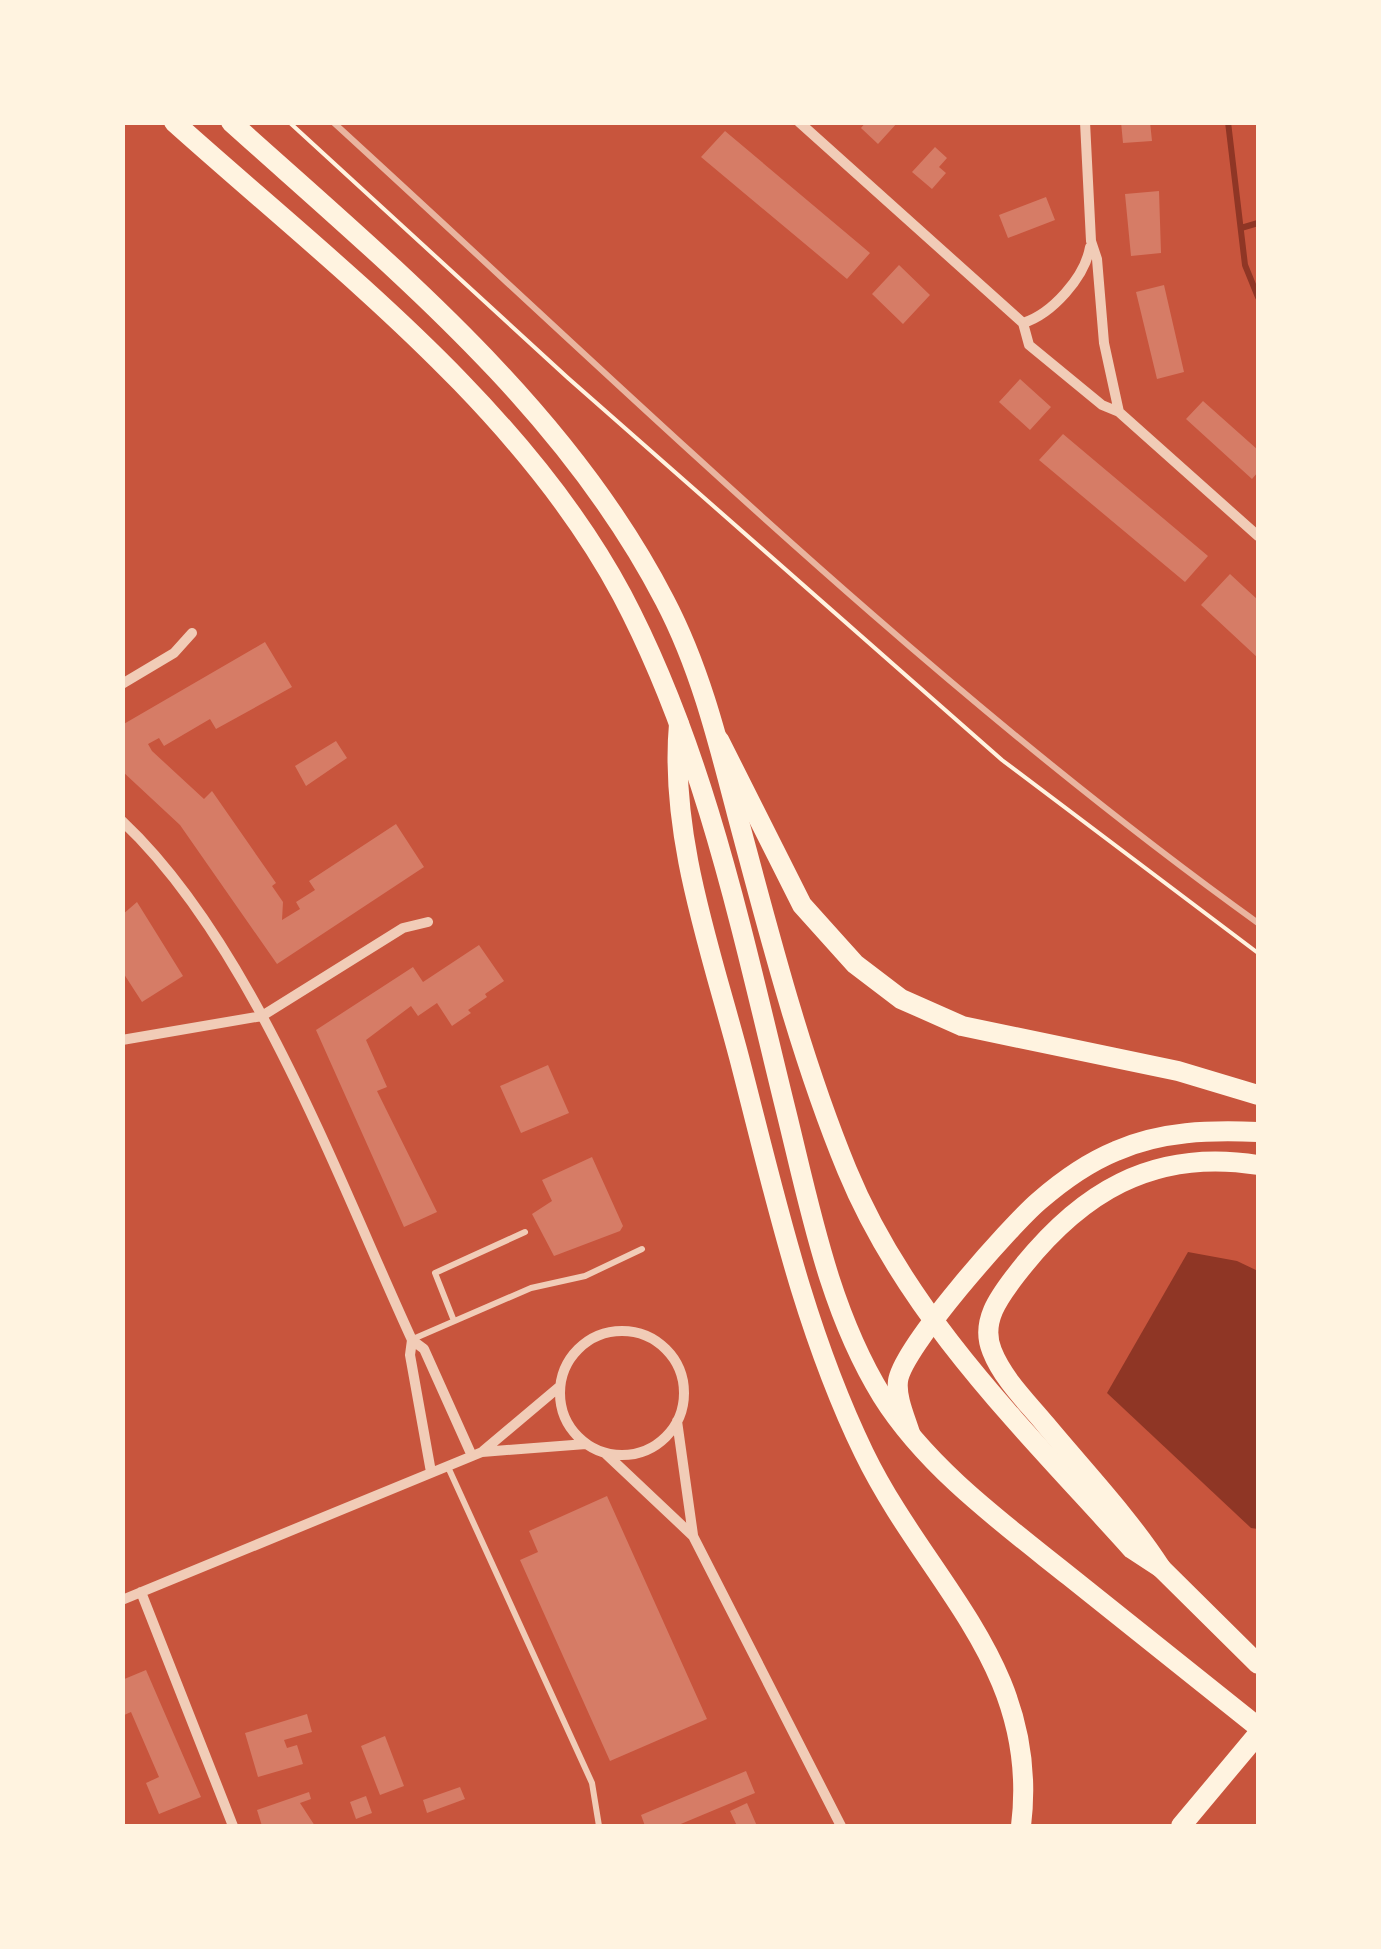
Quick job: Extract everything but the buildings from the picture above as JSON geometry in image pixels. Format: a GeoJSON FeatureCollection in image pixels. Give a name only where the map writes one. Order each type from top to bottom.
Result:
{"type":"FeatureCollection","features":[{"type":"Feature","properties":{"kind":"highway"},"geometry":{"type":"LineString","coordinates":[[174,122],[311,243],[486,409],[586,534],[622,594],[679,724],[755,984],[835,1296],[858,1352],[910,1433],[995,1517],[1258,1726]]}},
{"type":"Feature","properties":{"kind":"highway"},"geometry":{"type":"LineString","coordinates":[[231,122],[426,298],[570,452],[629,538],[666,602],[719,740],[827,1119],[875,1228],[934,1320],[972,1370],[1132,1549],[1161,1568],[1258,1664]]}},
{"type":"Feature","properties":{"kind":"highway"},"geometry":{"type":"LineString","coordinates":[[679,724],[675,768],[697,900],[796,1279],[825,1366],[866,1457],[918,1543],[969,1614],[998,1666],[1016,1722],[1023,1763],[1021,1826]]}},
{"type":"Feature","properties":{"kind":"highway"},"geometry":{"type":"LineString","coordinates":[[719,740],[802,904],[855,964],[901,999],[962,1026],[1178,1071],[1258,1095]]}},
{"type":"Feature","properties":{"kind":"highway"},"geometry":{"type":"LineString","coordinates":[[910,1433],[898,1381],[903,1365],[934,1320],[1035,1204],[1069,1176],[1117,1150],[1162,1136],[1212,1130],[1258,1132]]}},
{"type":"Feature","properties":{"kind":"highway"},"geometry":{"type":"LineString","coordinates":[[1161,1568],[1142,1539],[1008,1381],[990,1349],[988,1325],[996,1301],[1062,1219],[1110,1186],[1161,1167],[1224,1160],[1258,1165]]}},
{"type":"Feature","properties":{"kind":"highway"},"geometry":{"type":"LineString","coordinates":[[1181,1826],[1252,1743]]}},
{"type":"Feature","properties":{"kind":"street"},"geometry":{"type":"LineString","coordinates":[[799,122],[1023,323],[1029,346],[1102,405],[1119,412],[1258,536]]}},
{"type":"Feature","properties":{"kind":"street"},"geometry":{"type":"LineString","coordinates":[[1023,323],[1038,318],[1073,283],[1088,259],[1091,241],[1086,122]]}},
{"type":"Feature","properties":{"kind":"street"},"geometry":{"type":"LineString","coordinates":[[1091,241],[1097,260],[1104,343],[1119,412]]}},
{"type":"Feature","properties":{"kind":"street"},"geometry":{"type":"LineString","coordinates":[[122,684],[174,653],[192,633]]}},
{"type":"Feature","properties":{"kind":"street"},"geometry":{"type":"LineString","coordinates":[[122,821],[162,858],[262,1016],[412,1340],[424,1349],[477,1454]]}},
{"type":"Feature","properties":{"kind":"street"},"geometry":{"type":"LineString","coordinates":[[122,1040],[262,1016],[403,928],[428,922]]}},
{"type":"Feature","properties":{"kind":"street"},"geometry":{"type":"LineString","coordinates":[[693,1536],[605,1453],[586,1444],[570,1428],[561,1409],[560,1386],[565,1366],[578,1348],[596,1336],[628,1331],[648,1337],[666,1349],[682,1378],[684,1400],[677,1421],[693,1536],[841,1826]]}},
{"type":"Feature","properties":{"kind":"street"},"geometry":{"type":"LineString","coordinates":[[412,1340],[410,1355],[431,1472]]}},
{"type":"Feature","properties":{"kind":"street"},"geometry":{"type":"LineString","coordinates":[[122,1600],[477,1454],[560,1386]]}},
{"type":"Feature","properties":{"kind":"street"},"geometry":{"type":"LineString","coordinates":[[605,1453],[627,1455],[650,1448],[677,1421]]}},
{"type":"Feature","properties":{"kind":"street"},"geometry":{"type":"LineString","coordinates":[[477,1454],[586,1444]]}},
{"type":"Feature","properties":{"kind":"street"},"geometry":{"type":"LineString","coordinates":[[141,1592],[233,1826]]}},
{"type":"Feature","properties":{"kind":"lane"},"geometry":{"type":"LineString","coordinates":[[454,1322],[435,1273],[525,1232]]}},
{"type":"Feature","properties":{"kind":"lane"},"geometry":{"type":"LineString","coordinates":[[412,1340],[531,1288],[585,1276],[642,1248]]}},
{"type":"Feature","properties":{"kind":"lane"},"geometry":{"type":"LineString","coordinates":[[448,1466],[592,1783],[600,1826]]}},
{"type":"Feature","properties":{"kind":"path"},"geometry":{"type":"LineString","coordinates":[[289,122],[568,378],[1002,760],[1258,952]]}},
{"type":"Feature","properties":{"kind":"shaded area"},"geometry":{"type":"Polygon","coordinates":[[[1188,1252],[1237,1261],[1258,1271],[1258,1529],[1251,1528],[1107,1393],[1188,1252]]]}},
{"type":"Feature","properties":{"kind":"waterway"},"geometry":{"type":"LineString","coordinates":[[1228,122],[1245,265],[1258,297]]}},
{"type":"Feature","properties":{"kind":"waterway"},"geometry":{"type":"LineString","coordinates":[[1241,228],[1258,223]]}},
{"type":"Feature","properties":{"kind":"railway"},"geometry":{"type":"LineString","coordinates":[[333,122],[671,434],[899,637],[1136,832],[1258,923]]}}]}
